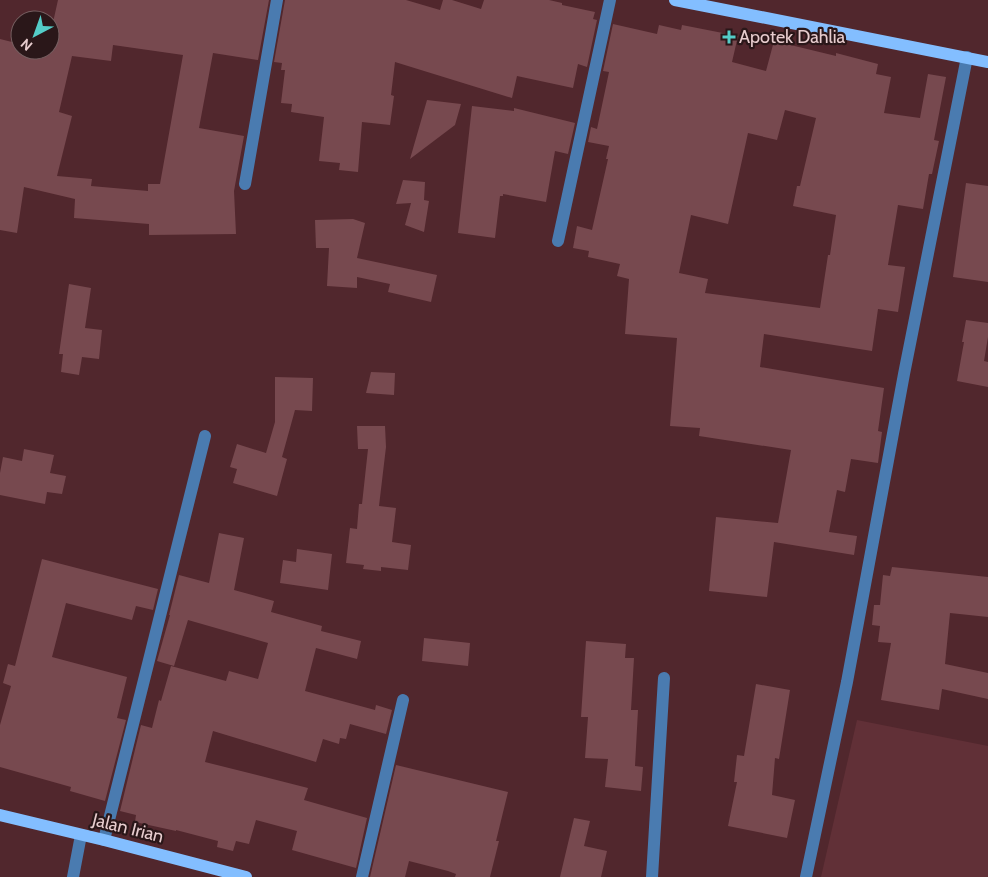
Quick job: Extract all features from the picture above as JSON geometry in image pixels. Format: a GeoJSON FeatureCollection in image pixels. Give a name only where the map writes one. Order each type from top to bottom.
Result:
{"type":"FeatureCollection","features":[{"type":"Feature","properties":{"kind":"main road"},"geometry":{"type":"LineString","coordinates":[[675,0],[988,62]]}},
{"type":"Feature","properties":{"kind":"main road","name":"Jalan Irian"},"geometry":{"type":"LineString","coordinates":[[0,816],[104,840],[246,877]]}},
{"type":"Feature","properties":{"kind":"street"},"geometry":{"type":"LineString","coordinates":[[244,184],[277,0]]}},
{"type":"Feature","properties":{"kind":"street"},"geometry":{"type":"LineString","coordinates":[[558,241],[610,0]]}},
{"type":"Feature","properties":{"kind":"street"},"geometry":{"type":"LineString","coordinates":[[806,877],[847,682],[904,374],[967,57]]}},
{"type":"Feature","properties":{"kind":"street"},"geometry":{"type":"LineString","coordinates":[[104,840],[205,436]]}},
{"type":"Feature","properties":{"kind":"street"},"geometry":{"type":"LineString","coordinates":[[652,877],[664,678]]}},
{"type":"Feature","properties":{"kind":"street"},"geometry":{"type":"LineString","coordinates":[[362,877],[403,700]]}},
{"type":"Feature","properties":{"kind":"street"},"geometry":{"type":"LineString","coordinates":[[73,877],[82,835]]}},
{"type":"Feature","properties":{"kind":"shaded area"},"geometry":{"type":"Polygon","coordinates":[[[857,720],[988,746],[988,877],[821,877],[857,720]]]}},
{"type":"Feature","properties":{"kind":"building"},"geometry":{"type":"Polygon","coordinates":[[[58,0],[269,0],[258,60],[213,53],[199,128],[244,136],[234,191],[236,234],[149,235],[149,224],[74,218],[75,199],[24,187],[17,233],[0,230],[0,39],[10,42],[10,60],[60,60],[60,10],[56,10],[58,0]],[[113,45],[111,61],[72,56],[59,112],[72,116],[57,176],[92,179],[91,186],[148,191],[148,184],[160,184],[183,55],[113,45]]]}},
{"type":"Feature","properties":{"kind":"building"},"geometry":{"type":"Polygon","coordinates":[[[285,0],[406,0],[440,10],[443,0],[452,0],[481,9],[484,0],[549,0],[562,3],[562,5],[595,12],[593,19],[597,20],[587,67],[578,64],[573,88],[517,76],[512,98],[395,62],[391,95],[394,96],[390,125],[362,122],[358,172],[339,170],[340,163],[319,161],[324,117],[291,112],[292,104],[281,103],[285,70],[281,70],[282,63],[274,62],[285,0]]]}},
{"type":"Feature","properties":{"kind":"building"},"geometry":{"type":"Polygon","coordinates":[[[613,24],[657,34],[659,25],[681,30],[682,25],[738,36],[732,62],[766,71],[774,41],[836,56],[836,53],[878,64],[876,74],[891,77],[884,113],[920,118],[928,74],[946,77],[934,140],[939,141],[932,174],[929,174],[923,209],[898,205],[888,265],[905,267],[898,312],[878,309],[872,351],[764,334],[760,367],[884,388],[878,431],[882,432],[878,463],[851,459],[845,492],[837,490],[829,532],[857,536],[854,555],[774,542],[767,597],[709,591],[716,517],[778,523],[791,450],[699,436],[700,428],[670,426],[677,338],[625,334],[629,279],[617,276],[620,264],[588,257],[589,251],[573,248],[577,226],[592,230],[608,159],[606,159],[609,146],[588,142],[591,127],[597,129],[609,72],[603,71],[613,24]],[[785,110],[777,140],[748,133],[728,224],[691,215],[679,273],[708,279],[705,293],[820,308],[836,215],[793,206],[797,186],[800,186],[816,118],[785,110]]]}},
{"type":"Feature","properties":{"kind":"building"},"geometry":{"type":"Polygon","coordinates":[[[427,100],[461,104],[455,125],[410,159],[427,100]]]}},
{"type":"Feature","properties":{"kind":"building"},"geometry":{"type":"Polygon","coordinates":[[[472,106],[514,111],[514,108],[575,123],[568,154],[555,151],[546,202],[503,194],[503,196],[500,196],[495,238],[458,233],[472,106]]]}},
{"type":"Feature","properties":{"kind":"building"},"geometry":{"type":"Polygon","coordinates":[[[403,180],[425,182],[424,200],[429,201],[424,232],[405,225],[411,203],[396,204],[403,180]]]}},
{"type":"Feature","properties":{"kind":"building"},"geometry":{"type":"Polygon","coordinates":[[[966,183],[988,186],[988,282],[953,277],[966,183]]]}},
{"type":"Feature","properties":{"kind":"building"},"geometry":{"type":"Polygon","coordinates":[[[353,219],[365,223],[357,258],[437,275],[431,302],[388,292],[390,284],[357,277],[357,288],[327,286],[329,248],[316,248],[315,220],[353,219]]]}},
{"type":"Feature","properties":{"kind":"building"},"geometry":{"type":"Polygon","coordinates":[[[69,284],[91,288],[85,328],[102,330],[99,359],[82,357],[79,375],[61,372],[63,354],[59,354],[69,284]]]}},
{"type":"Feature","properties":{"kind":"building"},"geometry":{"type":"Polygon","coordinates":[[[966,320],[988,323],[984,361],[988,362],[988,387],[957,381],[966,320]]]}},
{"type":"Feature","properties":{"kind":"building"},"geometry":{"type":"Polygon","coordinates":[[[371,372],[395,373],[394,395],[366,393],[371,372]]]}},
{"type":"Feature","properties":{"kind":"building"},"geometry":{"type":"Polygon","coordinates":[[[275,377],[313,378],[312,411],[295,410],[282,457],[287,459],[277,496],[233,483],[237,469],[230,467],[237,444],[266,453],[275,422],[275,377]]]}},
{"type":"Feature","properties":{"kind":"building"},"geometry":{"type":"Polygon","coordinates":[[[357,426],[385,426],[386,447],[379,506],[396,508],[392,542],[411,545],[408,570],[381,567],[381,571],[363,569],[364,565],[346,563],[350,528],[357,529],[359,504],[362,504],[368,449],[358,449],[357,426]]]}},
{"type":"Feature","properties":{"kind":"building"},"geometry":{"type":"Polygon","coordinates":[[[24,449],[54,455],[50,473],[66,476],[62,494],[47,492],[45,504],[0,495],[0,473],[3,457],[22,461],[24,449]]]}},
{"type":"Feature","properties":{"kind":"building"},"geometry":{"type":"Polygon","coordinates":[[[219,533],[244,538],[234,590],[274,601],[271,612],[322,626],[321,631],[361,641],[357,659],[316,648],[305,691],[375,710],[376,705],[392,710],[386,734],[350,724],[346,739],[340,738],[339,744],[323,739],[316,762],[213,731],[205,762],[308,788],[304,800],[367,818],[356,868],[292,850],[297,831],[256,820],[249,844],[236,841],[233,851],[217,847],[218,841],[135,822],[136,815],[120,811],[141,725],[152,728],[159,700],[161,701],[171,666],[226,681],[229,671],[258,679],[268,643],[188,620],[174,666],[157,661],[179,575],[209,583],[219,533]]]}},
{"type":"Feature","properties":{"kind":"building"},"geometry":{"type":"Polygon","coordinates":[[[297,549],[332,554],[328,590],[280,583],[283,560],[296,562],[297,549]]]}},
{"type":"Feature","properties":{"kind":"building"},"geometry":{"type":"Polygon","coordinates":[[[42,559],[158,589],[153,610],[136,606],[132,620],[66,603],[52,657],[127,677],[117,718],[126,720],[105,801],[70,791],[71,787],[0,767],[0,725],[11,686],[3,683],[8,664],[15,666],[42,559]]]}},
{"type":"Feature","properties":{"kind":"building"},"geometry":{"type":"Polygon","coordinates":[[[892,567],[988,577],[988,617],[950,613],[945,664],[988,673],[988,699],[942,689],[939,710],[881,700],[891,643],[878,642],[880,626],[872,625],[874,605],[880,605],[883,575],[890,576],[892,567]]]}},
{"type":"Feature","properties":{"kind":"building"},"geometry":{"type":"Polygon","coordinates":[[[424,638],[470,643],[468,666],[422,661],[424,638]]]}},
{"type":"Feature","properties":{"kind":"building"},"geometry":{"type":"Polygon","coordinates":[[[586,641],[626,644],[625,658],[634,658],[631,710],[638,710],[635,766],[643,767],[641,791],[605,787],[608,759],[585,758],[588,717],[581,717],[586,641]]]}},
{"type":"Feature","properties":{"kind":"building"},"geometry":{"type":"Polygon","coordinates":[[[756,684],[790,690],[779,759],[775,758],[772,795],[795,800],[787,838],[728,826],[737,782],[734,782],[737,755],[744,756],[756,684]]]}},
{"type":"Feature","properties":{"kind":"building"},"geometry":{"type":"Polygon","coordinates":[[[396,765],[508,792],[496,841],[499,841],[490,877],[455,877],[456,874],[448,871],[409,861],[405,877],[370,877],[396,765]]]}},
{"type":"Feature","properties":{"kind":"building"},"geometry":{"type":"Polygon","coordinates":[[[574,818],[590,821],[584,846],[607,851],[601,877],[560,877],[574,818]]]}},
{"type":"Feature","properties":{"kind":"place","name":"Apotek Dahlia"},"geometry":{"type":"Point","coordinates":[729,37]}}]}
